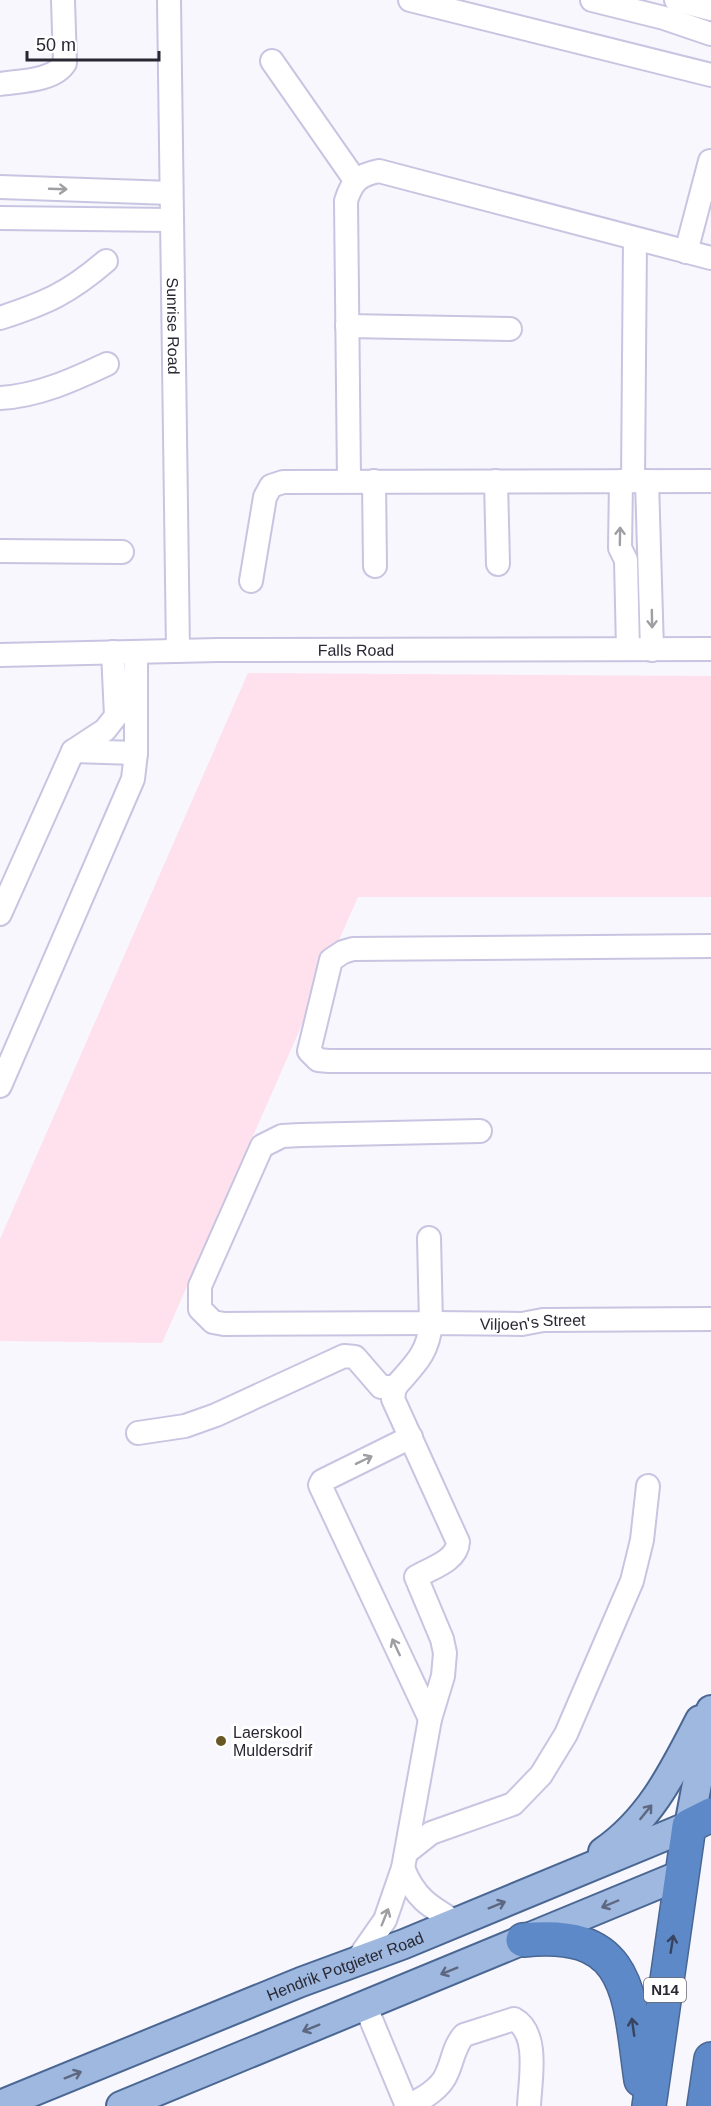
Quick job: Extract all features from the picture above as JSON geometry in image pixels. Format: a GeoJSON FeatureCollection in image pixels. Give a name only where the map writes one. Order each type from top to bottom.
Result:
{"type":"FeatureCollection","features":[{"type":"Feature","properties":{"kind":"highway","name":"N14"},"geometry":{"type":"LineString","coordinates":[[647,2106],[697,1867],[700,1821]]}},
{"type":"Feature","properties":{"kind":"highway"},"geometry":{"type":"LineString","coordinates":[[523,1940],[546,1938],[571,1940],[590,1947],[616,1968],[627,1988],[630,2001],[647,2106]]}},
{"type":"Feature","properties":{"kind":"highway"},"geometry":{"type":"LineString","coordinates":[[704,2106],[711,2059]]}},
{"type":"Feature","properties":{"kind":"main road"},"geometry":{"type":"LineString","coordinates":[[569,1876],[618,1842],[645,1815],[663,1791],[711,1699]]}},
{"type":"Feature","properties":{"kind":"main road"},"geometry":{"type":"LineString","coordinates":[[700,1821],[711,1710]]}},
{"type":"Feature","properties":{"kind":"main road","name":"Hendrik Potgieter Road"},"geometry":{"type":"LineString","coordinates":[[0,2105],[29,2098],[357,1960],[456,1922],[700,1821]]}},
{"type":"Feature","properties":{"kind":"main road"},"geometry":{"type":"LineString","coordinates":[[121,2106],[697,1867]]}},
{"type":"Feature","properties":{"kind":"street"},"geometry":{"type":"LineString","coordinates":[[0,84],[52,75],[61,70],[65,63],[63,0]]}},
{"type":"Feature","properties":{"kind":"street","name":"Sunrise Road"},"geometry":{"type":"LineString","coordinates":[[169,0],[178,651]]}},
{"type":"Feature","properties":{"kind":"street"},"geometry":{"type":"LineString","coordinates":[[412,0],[711,75]]}},
{"type":"Feature","properties":{"kind":"street"},"geometry":{"type":"LineString","coordinates":[[592,0],[711,9]]}},
{"type":"Feature","properties":{"kind":"street"},"geometry":{"type":"LineString","coordinates":[[670,6],[711,34]]}},
{"type":"Feature","properties":{"kind":"street"},"geometry":{"type":"LineString","coordinates":[[272,61],[355,180]]}},
{"type":"Feature","properties":{"kind":"street"},"geometry":{"type":"LineString","coordinates":[[686,252],[710,161]]}},
{"type":"Feature","properties":{"kind":"street"},"geometry":{"type":"LineString","coordinates":[[349,480],[346,201],[355,180],[364,174],[379,171],[711,258]]}},
{"type":"Feature","properties":{"kind":"street"},"geometry":{"type":"LineString","coordinates":[[0,187],[171,193]]}},
{"type":"Feature","properties":{"kind":"street"},"geometry":{"type":"LineString","coordinates":[[0,219],[171,220]]}},
{"type":"Feature","properties":{"kind":"street"},"geometry":{"type":"LineString","coordinates":[[628,649],[626,562],[620,548],[634,481],[636,238]]}},
{"type":"Feature","properties":{"kind":"street"},"geometry":{"type":"LineString","coordinates":[[0,318],[38,306],[76,287],[106,261]]}},
{"type":"Feature","properties":{"kind":"street"},"geometry":{"type":"LineString","coordinates":[[347,326],[510,329]]}},
{"type":"Feature","properties":{"kind":"street"},"geometry":{"type":"LineString","coordinates":[[0,398],[17,397],[53,388],[107,364]]}},
{"type":"Feature","properties":{"kind":"street"},"geometry":{"type":"LineString","coordinates":[[251,581],[265,497],[271,486],[283,482],[349,480],[711,481]]}},
{"type":"Feature","properties":{"kind":"street"},"geometry":{"type":"LineString","coordinates":[[374,481],[375,566]]}},
{"type":"Feature","properties":{"kind":"street"},"geometry":{"type":"LineString","coordinates":[[496,481],[498,564]]}},
{"type":"Feature","properties":{"kind":"street"},"geometry":{"type":"LineString","coordinates":[[634,481],[651,561],[652,650]]}},
{"type":"Feature","properties":{"kind":"street"},"geometry":{"type":"LineString","coordinates":[[0,551],[122,552]]}},
{"type":"Feature","properties":{"kind":"street"},"geometry":{"type":"LineString","coordinates":[[626,562],[651,561]]}},
{"type":"Feature","properties":{"kind":"street","name":"Falls Road"},"geometry":{"type":"LineString","coordinates":[[0,655],[178,651],[711,649]]}},
{"type":"Feature","properties":{"kind":"street"},"geometry":{"type":"LineString","coordinates":[[0,1086],[133,779],[136,753],[126,691],[113,652]]}},
{"type":"Feature","properties":{"kind":"street"},"geometry":{"type":"LineString","coordinates":[[0,914],[73,751],[105,730],[116,716],[126,691],[136,652]]}},
{"type":"Feature","properties":{"kind":"street"},"geometry":{"type":"LineString","coordinates":[[73,751],[136,753]]}},
{"type":"Feature","properties":{"kind":"street"},"geometry":{"type":"LineString","coordinates":[[711,946],[353,949],[331,960],[309,1051],[318,1060],[329,1061],[711,1061]]}},
{"type":"Feature","properties":{"kind":"street","name":"Viljoen's Street"},"geometry":{"type":"LineString","coordinates":[[480,1131],[301,1135],[282,1136],[271,1141],[257,1154],[200,1286],[198,1300],[204,1316],[213,1322],[224,1324],[430,1332],[543,1320],[711,1319]]}},
{"type":"Feature","properties":{"kind":"street"},"geometry":{"type":"LineString","coordinates":[[357,1960],[385,1920],[405,1860],[430,1719],[443,1676],[446,1653],[416,1577],[453,1556],[458,1550],[458,1542],[393,1399],[395,1387],[423,1355],[430,1332],[429,1238]]}},
{"type":"Feature","properties":{"kind":"street"},"geometry":{"type":"LineString","coordinates":[[138,1433],[185,1426],[344,1356],[355,1357],[381,1387],[395,1387]]}},
{"type":"Feature","properties":{"kind":"street"},"geometry":{"type":"LineString","coordinates":[[411,1437],[320,1484],[430,1719]]}},
{"type":"Feature","properties":{"kind":"street"},"geometry":{"type":"LineString","coordinates":[[405,1860],[431,1833],[513,1804],[531,1789],[541,1775],[566,1734],[632,1581],[642,1540],[648,1486]]}},
{"type":"Feature","properties":{"kind":"street"},"geometry":{"type":"LineString","coordinates":[[413,1683],[435,1671],[446,1653]]}},
{"type":"Feature","properties":{"kind":"street"},"geometry":{"type":"LineString","coordinates":[[405,1860],[412,1890],[430,1907],[456,1922]]}},
{"type":"Feature","properties":{"kind":"street"},"geometry":{"type":"LineString","coordinates":[[365,2005],[407,2106],[430,2093],[444,2080],[454,2052],[464,2034],[514,2019],[522,2023],[530,2038],[529,2106]]}},
{"type":"Feature","properties":{"kind":"shaded area"},"geometry":{"type":"Polygon","coordinates":[[[248,673],[711,676],[711,897],[358,897],[162,1343],[0,1341],[0,1239],[248,673]]]}},
{"type":"Feature","properties":{"kind":"place","name":"Laerskool Muldersdrif"},"geometry":{"type":"Point","coordinates":[221,1741]}}]}
